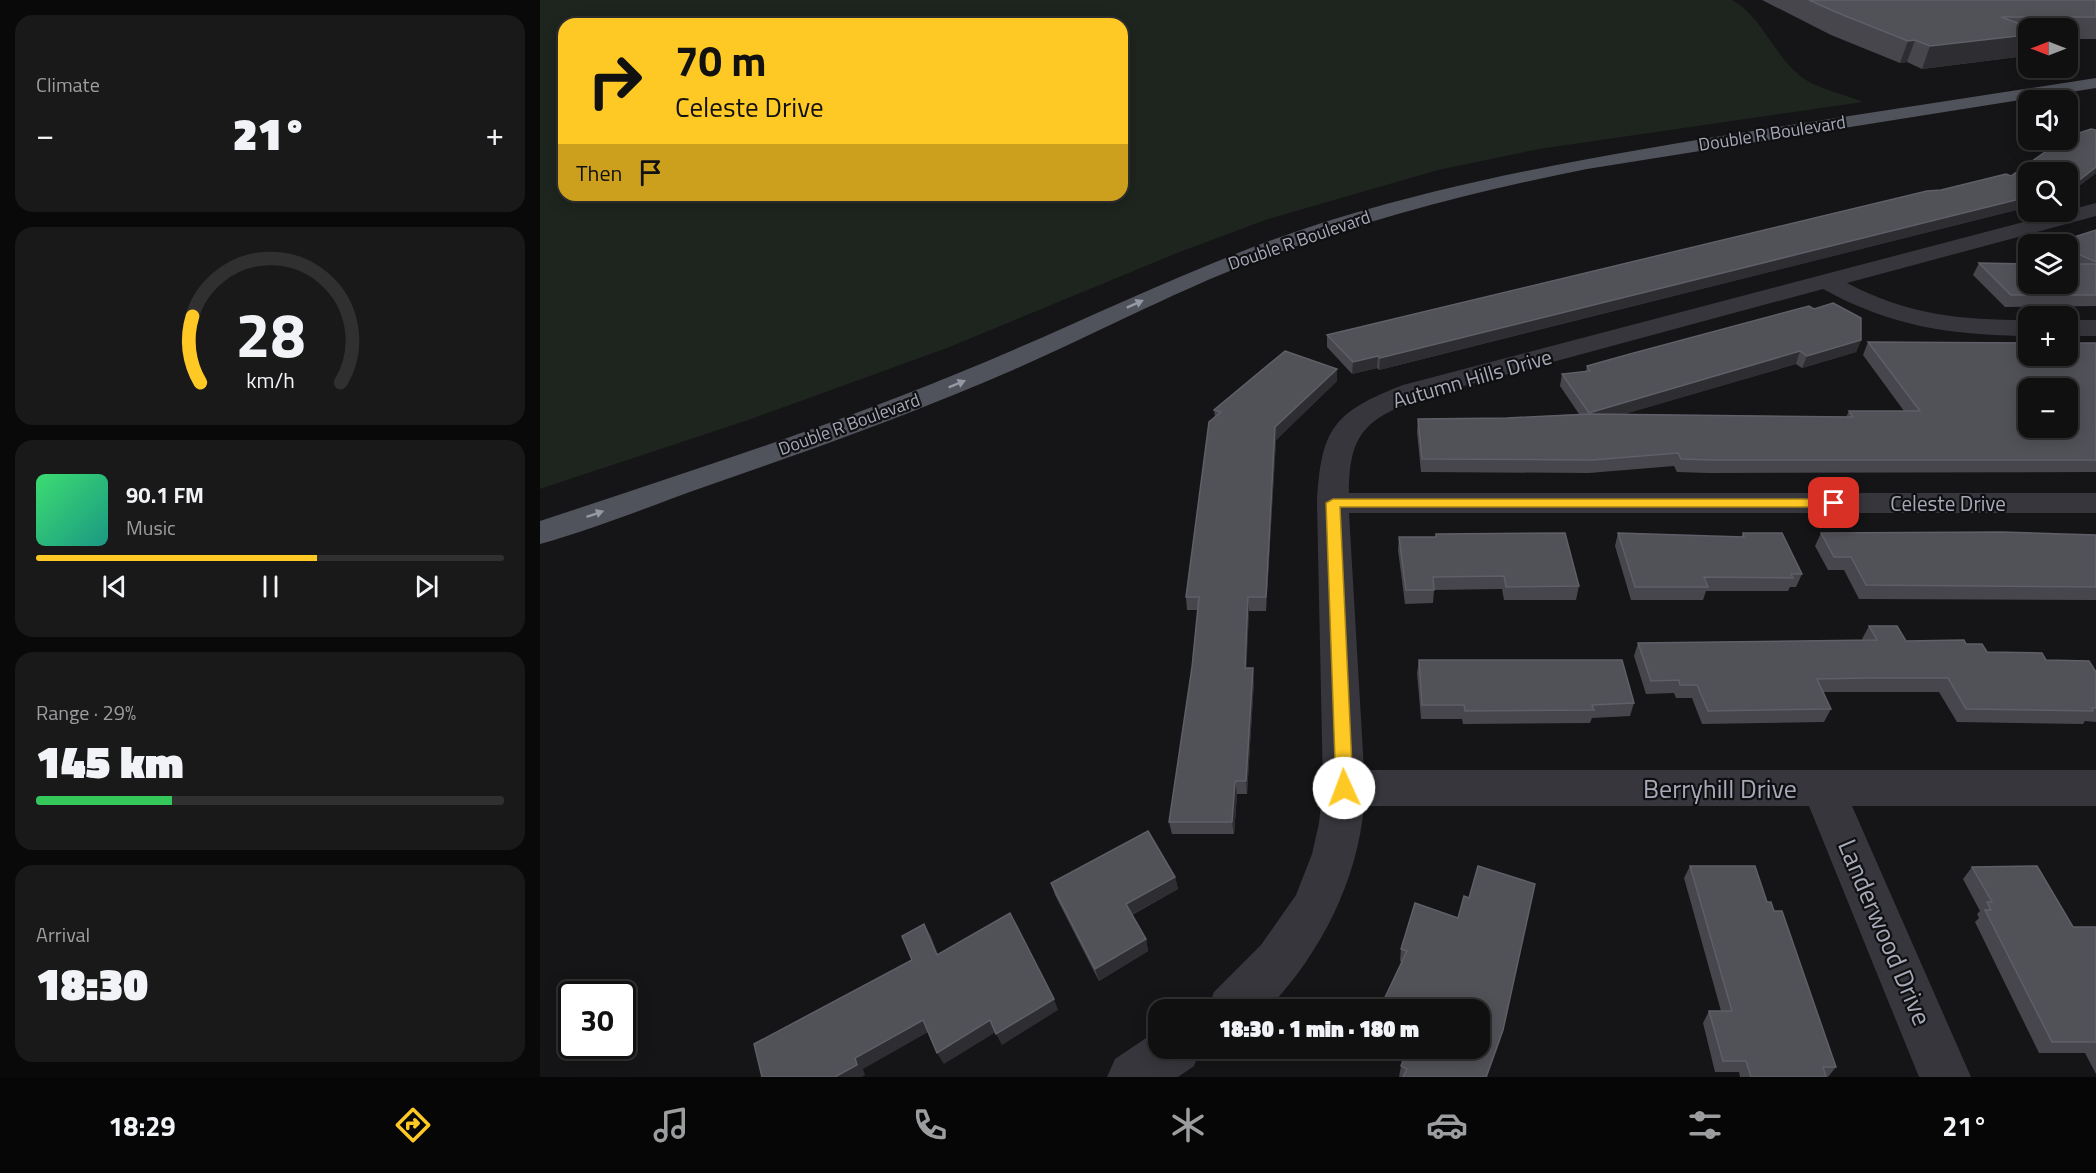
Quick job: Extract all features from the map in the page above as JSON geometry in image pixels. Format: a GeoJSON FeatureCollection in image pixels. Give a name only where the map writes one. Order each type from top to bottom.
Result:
{"type":"FeatureCollection","features":[{"type":"Feature","properties":{"kind":"main road","name":"Double R Boulevard"},"geometry":{"type":"LineString","coordinates":[[624,481],[952,366],[1230,247],[1331,212],[1406,191],[1562,156],[2096,70]]}},
{"type":"Feature","properties":{"kind":"main road","name":"Double R Boulevard"},"geometry":{"type":"LineString","coordinates":[[540,533],[904,404],[1016,358],[1222,267],[1385,210],[1512,178],[1577,165],[2096,83]]}},
{"type":"Feature","properties":{"kind":"street","name":"Autumn Hills Drive"},"geometry":{"type":"LineString","coordinates":[[1243,999],[1268,975],[1305,925],[1330,875],[1342,824],[1344,788],[1333,503],[1338,444],[1366,414],[1388,400],[1413,391],[2096,209]]}},
{"type":"Feature","properties":{"kind":"street"},"geometry":{"type":"LineString","coordinates":[[1828,282],[1858,299],[1904,318],[1964,328],[2018,328]]}},
{"type":"Feature","properties":{"kind":"street"},"geometry":{"type":"LineString","coordinates":[[2078,328],[2096,328]]}},
{"type":"Feature","properties":{"kind":"street","name":"Celeste Drive"},"geometry":{"type":"LineString","coordinates":[[1333,503],[2096,503]]}},
{"type":"Feature","properties":{"kind":"street","name":"Berryhill Drive"},"geometry":{"type":"LineString","coordinates":[[1344,788],[2096,788]]}},
{"type":"Feature","properties":{"kind":"street","name":"Landerwood Drive"},"geometry":{"type":"LineString","coordinates":[[1823,788],[1946,1077]]}},
{"type":"Feature","properties":{"kind":"street"},"geometry":{"type":"LineString","coordinates":[[1133,1077],[1160,1059]]}},
{"type":"Feature","properties":{"kind":"shaded area"},"geometry":{"type":"Polygon","coordinates":[[[540,0],[1732,0],[1752,17],[1784,59],[1803,78],[1823,88],[1863,102],[1539,149],[1438,170],[1268,219],[1177,253],[947,348],[748,420],[540,489],[540,0]]]}},
{"type":"Feature","properties":{"kind":"building"},"geometry":{"type":"Polygon","coordinates":[[[1809,0],[2096,0],[2096,17],[2001,17],[2018,23],[2018,36],[1930,46],[1915,40],[1908,41],[1809,0]]]}},
{"type":"Feature","properties":{"kind":"building"},"geometry":{"type":"Polygon","coordinates":[[[2091,129],[2096,130],[2096,167],[2078,181],[2078,162],[2031,162],[2048,150],[2078,150],[2078,133],[2091,129]]]}},
{"type":"Feature","properties":{"kind":"building"},"geometry":{"type":"Polygon","coordinates":[[[2018,171],[2018,199],[1380,358],[1378,356],[1353,362],[1327,335],[1927,191],[1941,190],[2006,174],[2011,176],[2018,171]]]}},
{"type":"Feature","properties":{"kind":"building"},"geometry":{"type":"Polygon","coordinates":[[[2096,230],[2096,262],[2078,254],[2078,236],[2096,230]]]}},
{"type":"Feature","properties":{"kind":"building"},"geometry":{"type":"Polygon","coordinates":[[[1979,263],[2018,264],[2018,294],[2078,294],[2078,264],[2096,264],[2096,295],[2011,295],[1979,263]]]}},
{"type":"Feature","properties":{"kind":"building"},"geometry":{"type":"Polygon","coordinates":[[[1833,303],[1861,318],[1861,340],[1807,356],[1800,351],[1589,413],[1562,374],[1590,371],[1587,366],[1809,306],[1814,309],[1833,303]]]}},
{"type":"Feature","properties":{"kind":"building"},"geometry":{"type":"Polygon","coordinates":[[[1868,342],[2018,343],[2018,366],[2078,366],[2078,343],[2096,343],[2096,460],[1712,460],[1681,459],[1678,453],[1592,460],[1422,459],[1418,419],[1590,414],[1853,417],[1849,411],[1920,411],[1868,342]]]}},
{"type":"Feature","properties":{"kind":"building"},"geometry":{"type":"Polygon","coordinates":[[[1285,351],[1337,369],[1275,427],[1266,597],[1248,597],[1245,668],[1253,668],[1246,781],[1235,781],[1232,822],[1169,822],[1192,667],[1199,597],[1186,597],[1209,422],[1221,412],[1214,410],[1285,351]]]}},
{"type":"Feature","properties":{"kind":"building"},"geometry":{"type":"Polygon","coordinates":[[[2002,532],[2096,535],[2096,587],[1866,585],[1851,557],[1834,557],[1821,533],[2002,532]]]}},
{"type":"Feature","properties":{"kind":"building"},"geometry":{"type":"Polygon","coordinates":[[[1565,533],[1579,586],[1506,587],[1504,576],[1433,577],[1434,590],[1406,590],[1399,537],[1436,537],[1436,534],[1565,533]]]}},
{"type":"Feature","properties":{"kind":"building"},"geometry":{"type":"Polygon","coordinates":[[[1618,533],[1744,537],[1743,533],[1782,533],[1802,574],[1791,574],[1793,578],[1704,577],[1708,587],[1635,587],[1618,533]]]}},
{"type":"Feature","properties":{"kind":"building"},"geometry":{"type":"Polygon","coordinates":[[[1869,626],[1897,626],[1906,641],[1964,640],[1966,644],[1982,644],[1987,652],[2042,653],[2046,660],[2089,661],[2096,672],[2096,708],[2092,708],[2093,711],[1966,709],[1948,678],[1868,678],[1817,679],[1831,709],[1708,711],[1697,685],[1680,685],[1679,680],[1651,681],[1638,643],[1877,640],[1869,626]]]}},
{"type":"Feature","properties":{"kind":"building"},"geometry":{"type":"Polygon","coordinates":[[[1419,660],[1622,660],[1634,703],[1592,705],[1594,710],[1465,711],[1464,705],[1422,705],[1419,660]]]}},
{"type":"Feature","properties":{"kind":"building"},"geometry":{"type":"Polygon","coordinates":[[[1148,831],[1175,877],[1126,904],[1146,939],[1095,969],[1051,883],[1148,831]]]}},
{"type":"Feature","properties":{"kind":"building"},"geometry":{"type":"Polygon","coordinates":[[[1478,866],[1535,884],[1503,1030],[1486,1077],[1403,1077],[1407,1069],[1401,1066],[1404,1059],[1490,1059],[1490,999],[1384,999],[1407,951],[1401,949],[1415,903],[1458,918],[1464,896],[1469,898],[1478,866]]]}},
{"type":"Feature","properties":{"kind":"building"},"geometry":{"type":"Polygon","coordinates":[[[1690,866],[1755,866],[1767,902],[1771,902],[1774,911],[1782,911],[1836,1067],[1823,1067],[1826,1077],[1751,1077],[1746,1061],[1723,1061],[1709,1011],[1732,1011],[1690,866]]]}},
{"type":"Feature","properties":{"kind":"building"},"geometry":{"type":"Polygon","coordinates":[[[2037,866],[2073,927],[2096,927],[2096,1042],[2052,1042],[1985,910],[1991,910],[1987,902],[1992,902],[1972,867],[2037,866]]]}},
{"type":"Feature","properties":{"kind":"building"},"geometry":{"type":"Polygon","coordinates":[[[1010,913],[1054,999],[996,1034],[990,1020],[937,1053],[923,1020],[855,1058],[857,1065],[835,1077],[762,1077],[754,1044],[912,960],[902,936],[924,924],[937,955],[1010,913]]]}},
{"type":"Feature","properties":{"kind":"route"},"geometry":{"type":"LineString","coordinates":[[1344,788],[1333,503],[1834,503]]}}]}
